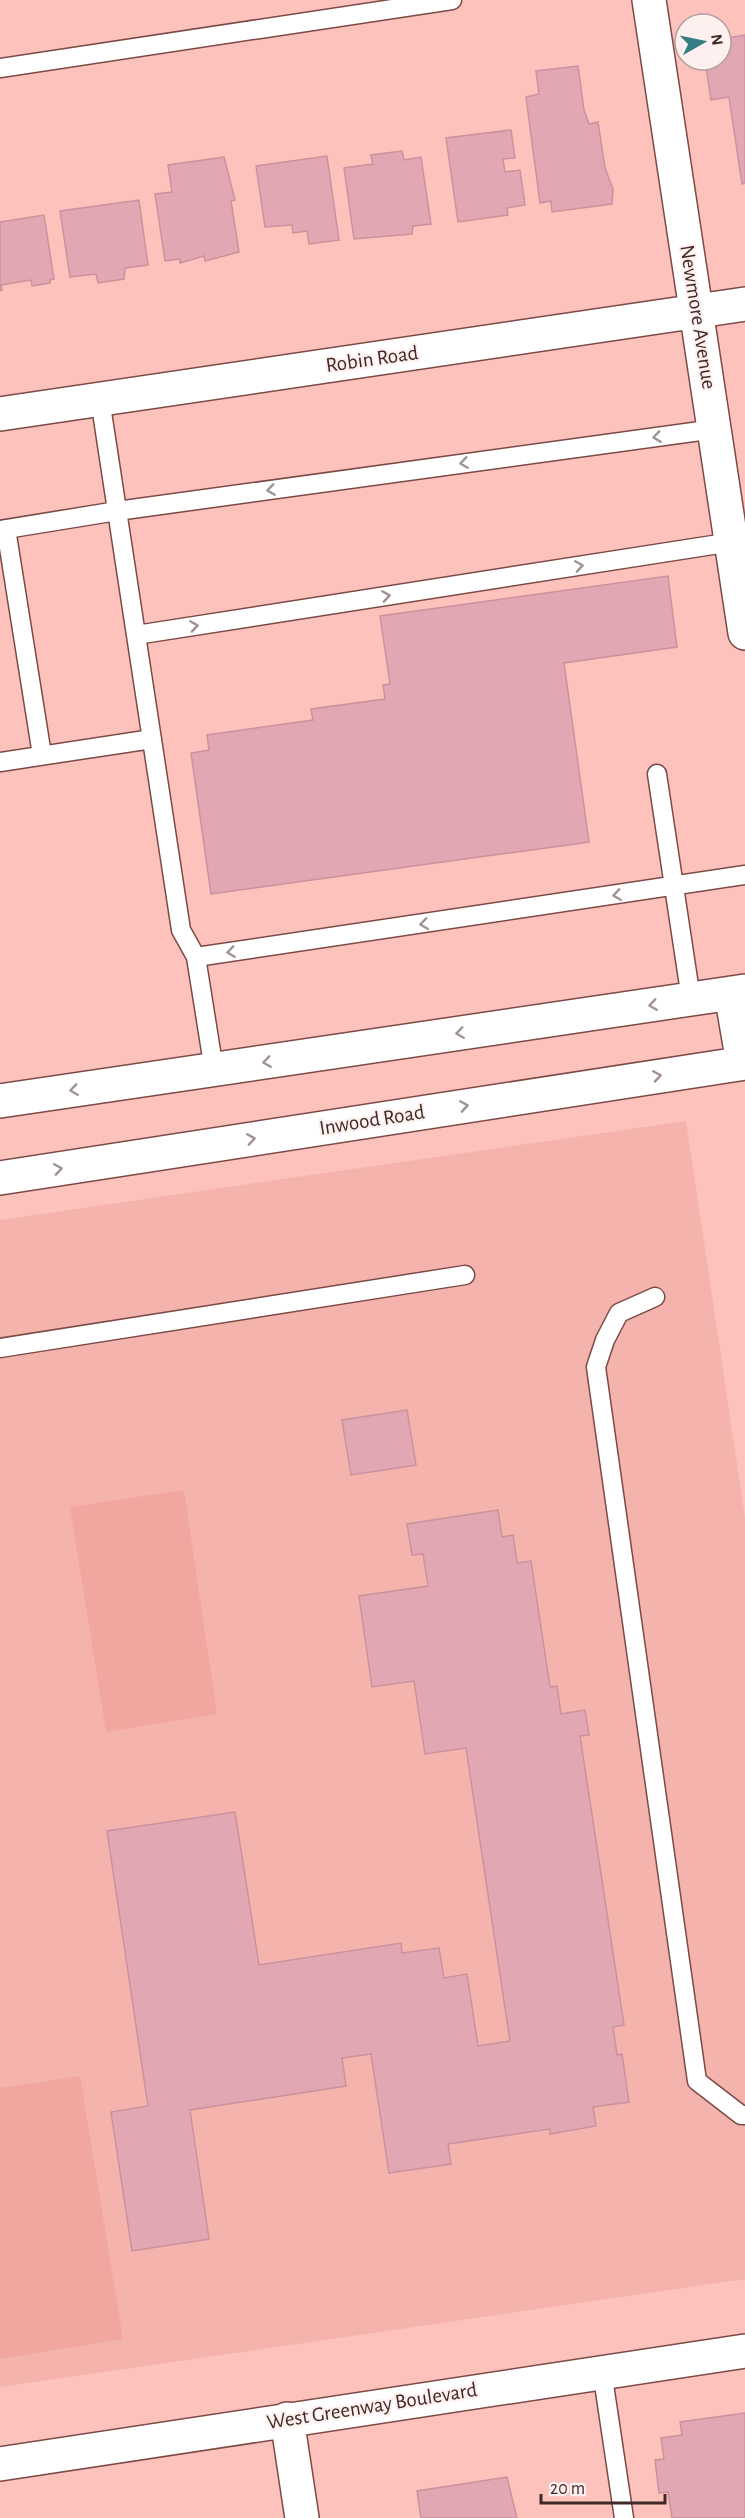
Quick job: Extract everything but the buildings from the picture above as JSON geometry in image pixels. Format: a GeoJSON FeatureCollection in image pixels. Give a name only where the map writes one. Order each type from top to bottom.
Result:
{"type":"FeatureCollection","features":[{"type":"Feature","properties":{"kind":"street","name":"Newmore Avenue"},"geometry":{"type":"LineString","coordinates":[[649,0],[745,633]]}},
{"type":"Feature","properties":{"kind":"street","name":"Robin Road"},"geometry":{"type":"LineString","coordinates":[[0,414],[745,304]]}},
{"type":"Feature","properties":{"kind":"street"},"geometry":{"type":"LineString","coordinates":[[0,1101],[738,992],[744,1067]]}},
{"type":"Feature","properties":{"kind":"street","name":"Inwood Road"},"geometry":{"type":"LineString","coordinates":[[0,1178],[744,1067]]}},
{"type":"Feature","properties":{"kind":"street","name":"West Greenway Boulevard"},"geometry":{"type":"LineString","coordinates":[[0,2464],[745,2350]]}},
{"type":"Feature","properties":{"kind":"street"},"geometry":{"type":"LineString","coordinates":[[287,2420],[302,2518]]}},
{"type":"Feature","properties":{"kind":"lane"},"geometry":{"type":"LineString","coordinates":[[0,68],[452,0]]}},
{"type":"Feature","properties":{"kind":"lane"},"geometry":{"type":"LineString","coordinates":[[100,399],[181,930],[196,957],[214,1070]]}},
{"type":"Feature","properties":{"kind":"lane"},"geometry":{"type":"LineString","coordinates":[[42,755],[3,529],[117,511],[715,429]]}},
{"type":"Feature","properties":{"kind":"lane"},"geometry":{"type":"LineString","coordinates":[[136,635],[732,542]]}},
{"type":"Feature","properties":{"kind":"lane"},"geometry":{"type":"LineString","coordinates":[[0,762],[152,739]]}},
{"type":"Feature","properties":{"kind":"lane"},"geometry":{"type":"LineString","coordinates":[[657,774],[691,999]]}},
{"type":"Feature","properties":{"kind":"lane"},"geometry":{"type":"LineString","coordinates":[[196,957],[745,875]]}},
{"type":"Feature","properties":{"kind":"lane"},"geometry":{"type":"LineString","coordinates":[[0,1347],[465,1275]]}},
{"type":"Feature","properties":{"kind":"lane"},"geometry":{"type":"LineString","coordinates":[[655,1297],[619,1313],[604,1340],[596,1367],[697,2081],[741,2115],[745,2115]]}},
{"type":"Feature","properties":{"kind":"lane"},"geometry":{"type":"LineString","coordinates":[[602,2371],[624,2518]]}},
{"type":"Feature","properties":{"kind":"shaded area"},"geometry":{"type":"Polygon","coordinates":[[[686,1121],[745,1518],[745,2279],[0,2387],[0,1220],[686,1121]]]}},
{"type":"Feature","properties":{"kind":"shaded area"},"geometry":{"type":"Polygon","coordinates":[[[184,1490],[217,1714],[106,1732],[70,1507],[184,1490]]]}},
{"type":"Feature","properties":{"kind":"shaded area"},"geometry":{"type":"Polygon","coordinates":[[[80,2076],[123,2339],[0,2359],[0,2088],[80,2076]]]}}]}
